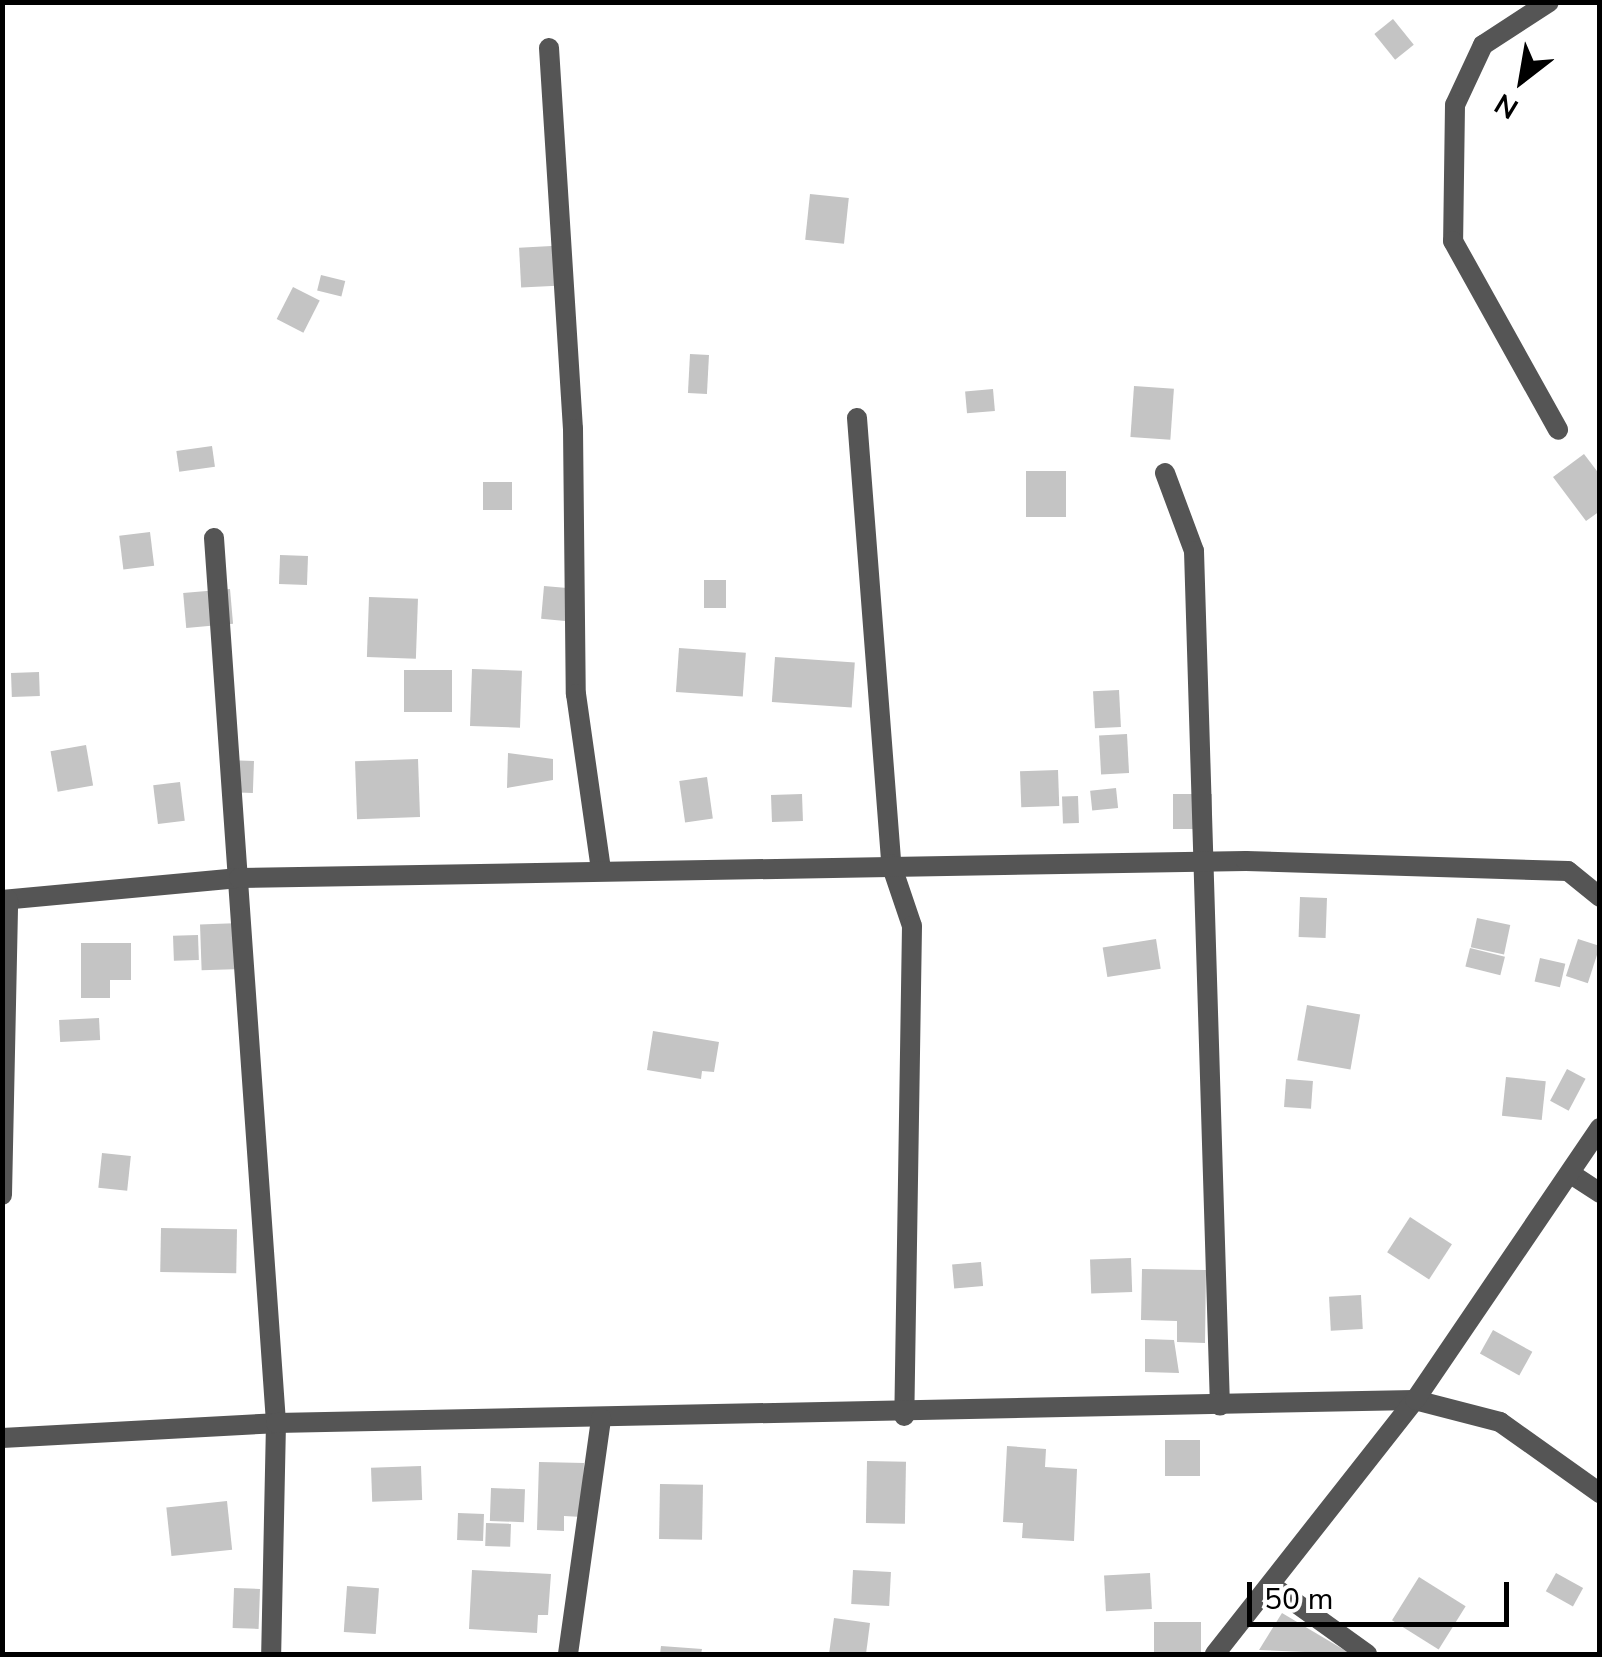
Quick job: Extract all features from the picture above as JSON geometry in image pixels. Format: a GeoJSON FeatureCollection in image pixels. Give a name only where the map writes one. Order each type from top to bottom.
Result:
{"type":"FeatureCollection","features":[{"type":"Feature","properties":{"kind":"street"},"geometry":{"type":"LineString","coordinates":[[1549,2],[1483,45],[1455,105],[1453,241],[1558,430]]}},
{"type":"Feature","properties":{"kind":"street"},"geometry":{"type":"LineString","coordinates":[[549,48],[572,430],[576,694],[601,870]]}},
{"type":"Feature","properties":{"kind":"street"},"geometry":{"type":"LineString","coordinates":[[857,418],[891,864],[912,926],[904,1416]]}},
{"type":"Feature","properties":{"kind":"street"},"geometry":{"type":"LineString","coordinates":[[1166,473],[1194,552],[1199,862],[1220,1406]]}},
{"type":"Feature","properties":{"kind":"street"},"geometry":{"type":"LineString","coordinates":[[214,538],[276,1422],[270,1654]]}},
{"type":"Feature","properties":{"kind":"street"},"geometry":{"type":"LineString","coordinates":[[2,1195],[5,900],[239,878],[891,864],[1199,862],[1568,871],[1600,897]]}},
{"type":"Feature","properties":{"kind":"street"},"geometry":{"type":"LineString","coordinates":[[1215,1654],[1415,1400],[1600,1128]]}},
{"type":"Feature","properties":{"kind":"street"},"geometry":{"type":"LineString","coordinates":[[1572,1174],[1600,1193]]}},
{"type":"Feature","properties":{"kind":"street"},"geometry":{"type":"LineString","coordinates":[[2,1438],[276,1422],[904,1416],[1415,1400],[1500,1422],[1600,1493]]}},
{"type":"Feature","properties":{"kind":"street"},"geometry":{"type":"LineString","coordinates":[[568,1654],[602,1418]]}},
{"type":"Feature","properties":{"kind":"street"},"geometry":{"type":"LineString","coordinates":[[1272,1586],[1367,1654]]}},
{"type":"Feature","properties":{"kind":"building"},"geometry":{"type":"Polygon","coordinates":[[[1393,19],[1414,45],[1395,60],[1374,34],[1393,19]]]}},
{"type":"Feature","properties":{"kind":"building"},"geometry":{"type":"Polygon","coordinates":[[[810,194],[849,198],[844,244],[805,240],[810,194]]]}},
{"type":"Feature","properties":{"kind":"building"},"geometry":{"type":"Polygon","coordinates":[[[570,245],[572,285],[521,288],[519,248],[570,245]]]}},
{"type":"Feature","properties":{"kind":"building"},"geometry":{"type":"Polygon","coordinates":[[[321,275],[345,281],[341,297],[317,291],[321,275]]]}},
{"type":"Feature","properties":{"kind":"building"},"geometry":{"type":"Polygon","coordinates":[[[293,287],[320,301],[303,333],[277,319],[293,287]]]}},
{"type":"Feature","properties":{"kind":"building"},"geometry":{"type":"Polygon","coordinates":[[[690,354],[709,355],[707,394],[688,393],[690,354]]]}},
{"type":"Feature","properties":{"kind":"building"},"geometry":{"type":"Polygon","coordinates":[[[1134,386],[1174,389],[1170,440],[1130,437],[1134,386]]]}},
{"type":"Feature","properties":{"kind":"building"},"geometry":{"type":"Polygon","coordinates":[[[993,389],[995,411],[967,413],[965,391],[993,389]]]}},
{"type":"Feature","properties":{"kind":"building"},"geometry":{"type":"Polygon","coordinates":[[[212,446],[215,467],[179,472],[176,451],[212,446]]]}},
{"type":"Feature","properties":{"kind":"building"},"geometry":{"type":"Polygon","coordinates":[[[1584,454],[1600,475],[1600,511],[1586,521],[1553,477],[1584,454]]]}},
{"type":"Feature","properties":{"kind":"building"},"geometry":{"type":"Polygon","coordinates":[[[1026,471],[1066,471],[1066,517],[1026,517],[1026,471]]]}},
{"type":"Feature","properties":{"kind":"building"},"geometry":{"type":"Polygon","coordinates":[[[483,482],[512,482],[512,510],[483,510],[483,482]]]}},
{"type":"Feature","properties":{"kind":"building"},"geometry":{"type":"Polygon","coordinates":[[[150,532],[154,566],[123,570],[119,536],[150,532]]]}},
{"type":"Feature","properties":{"kind":"building"},"geometry":{"type":"Polygon","coordinates":[[[280,555],[308,556],[307,585],[279,584],[280,555]]]}},
{"type":"Feature","properties":{"kind":"building"},"geometry":{"type":"Polygon","coordinates":[[[704,580],[726,580],[726,608],[704,608],[704,580]]]}},
{"type":"Feature","properties":{"kind":"building"},"geometry":{"type":"Polygon","coordinates":[[[544,586],[579,589],[576,622],[541,619],[544,586]]]}},
{"type":"Feature","properties":{"kind":"building"},"geometry":{"type":"Polygon","coordinates":[[[230,589],[233,624],[186,628],[183,593],[230,589]]]}},
{"type":"Feature","properties":{"kind":"building"},"geometry":{"type":"Polygon","coordinates":[[[369,597],[418,599],[416,659],[367,657],[369,597]]]}},
{"type":"Feature","properties":{"kind":"building"},"geometry":{"type":"Polygon","coordinates":[[[679,648],[746,653],[743,697],[676,692],[679,648]]]}},
{"type":"Feature","properties":{"kind":"building"},"geometry":{"type":"Polygon","coordinates":[[[775,657],[855,663],[852,707],[772,702],[775,657]]]}},
{"type":"Feature","properties":{"kind":"building"},"geometry":{"type":"Polygon","coordinates":[[[472,669],[522,671],[520,728],[470,726],[472,669]]]}},
{"type":"Feature","properties":{"kind":"building"},"geometry":{"type":"Polygon","coordinates":[[[404,670],[452,670],[452,712],[404,712],[404,670]]]}},
{"type":"Feature","properties":{"kind":"building"},"geometry":{"type":"Polygon","coordinates":[[[39,672],[40,696],[12,697],[11,673],[39,672]]]}},
{"type":"Feature","properties":{"kind":"building"},"geometry":{"type":"Polygon","coordinates":[[[1119,690],[1121,727],[1095,728],[1093,691],[1119,690]]]}},
{"type":"Feature","properties":{"kind":"building"},"geometry":{"type":"Polygon","coordinates":[[[1127,734],[1129,773],[1101,774],[1099,735],[1127,734]]]}},
{"type":"Feature","properties":{"kind":"building"},"geometry":{"type":"Polygon","coordinates":[[[86,745],[93,785],[58,792],[51,751],[86,745]]]}},
{"type":"Feature","properties":{"kind":"building"},"geometry":{"type":"Polygon","coordinates":[[[508,753],[553,759],[553,780],[507,788],[508,753]]]}},
{"type":"Feature","properties":{"kind":"building"},"geometry":{"type":"Polygon","coordinates":[[[418,759],[420,817],[357,819],[355,761],[418,759]]]}},
{"type":"Feature","properties":{"kind":"building"},"geometry":{"type":"Polygon","coordinates":[[[225,760],[254,761],[253,793],[224,792],[225,760]]]}},
{"type":"Feature","properties":{"kind":"building"},"geometry":{"type":"Polygon","coordinates":[[[1058,770],[1059,806],[1021,807],[1020,771],[1058,770]]]}},
{"type":"Feature","properties":{"kind":"building"},"geometry":{"type":"Polygon","coordinates":[[[707,777],[713,819],[685,822],[679,781],[707,777]]]}},
{"type":"Feature","properties":{"kind":"building"},"geometry":{"type":"Polygon","coordinates":[[[180,782],[185,821],[158,824],[153,785],[180,782]]]}},
{"type":"Feature","properties":{"kind":"building"},"geometry":{"type":"Polygon","coordinates":[[[1116,788],[1118,808],[1092,811],[1090,791],[1116,788]]]}},
{"type":"Feature","properties":{"kind":"building"},"geometry":{"type":"Polygon","coordinates":[[[802,794],[803,821],[772,822],[771,795],[802,794]]]}},
{"type":"Feature","properties":{"kind":"building"},"geometry":{"type":"Polygon","coordinates":[[[1173,794],[1212,794],[1212,829],[1173,829],[1173,794]]]}},
{"type":"Feature","properties":{"kind":"building"},"geometry":{"type":"Polygon","coordinates":[[[1078,796],[1079,823],[1063,824],[1062,797],[1078,796]]]}},
{"type":"Feature","properties":{"kind":"building"},"geometry":{"type":"Polygon","coordinates":[[[1300,897],[1327,898],[1326,938],[1299,937],[1300,897]]]}},
{"type":"Feature","properties":{"kind":"building"},"geometry":{"type":"Polygon","coordinates":[[[1477,918],[1510,925],[1504,954],[1471,947],[1477,918]]]}},
{"type":"Feature","properties":{"kind":"building"},"geometry":{"type":"Polygon","coordinates":[[[240,923],[242,969],[202,970],[200,924],[240,923]]]}},
{"type":"Feature","properties":{"kind":"building"},"geometry":{"type":"Polygon","coordinates":[[[198,935],[199,960],[174,961],[173,936],[198,935]]]}},
{"type":"Feature","properties":{"kind":"building"},"geometry":{"type":"Polygon","coordinates":[[[1156,939],[1161,969],[1107,977],[1103,947],[1156,939]]]}},
{"type":"Feature","properties":{"kind":"building"},"geometry":{"type":"Polygon","coordinates":[[[1578,939],[1600,946],[1588,983],[1566,976],[1578,939]]]}},
{"type":"Feature","properties":{"kind":"building"},"geometry":{"type":"Polygon","coordinates":[[[81,943],[131,943],[131,980],[110,980],[110,998],[81,998],[81,943]]]}},
{"type":"Feature","properties":{"kind":"building"},"geometry":{"type":"Polygon","coordinates":[[[1470,948],[1505,957],[1500,975],[1465,966],[1470,948]]]}},
{"type":"Feature","properties":{"kind":"building"},"geometry":{"type":"Polygon","coordinates":[[[1540,958],[1565,964],[1560,987],[1535,981],[1540,958]]]}},
{"type":"Feature","properties":{"kind":"building"},"geometry":{"type":"Polygon","coordinates":[[[1307,1005],[1360,1014],[1350,1070],[1297,1060],[1307,1005]]]}},
{"type":"Feature","properties":{"kind":"building"},"geometry":{"type":"Polygon","coordinates":[[[99,1018],[100,1040],[60,1042],[59,1020],[99,1018]]]}},
{"type":"Feature","properties":{"kind":"building"},"geometry":{"type":"Polygon","coordinates":[[[653,1031],[719,1042],[714,1072],[702,1071],[701,1079],[647,1070],[653,1031]]]}},
{"type":"Feature","properties":{"kind":"building"},"geometry":{"type":"Polygon","coordinates":[[[1567,1069],[1586,1079],[1569,1111],[1550,1101],[1567,1069]]]}},
{"type":"Feature","properties":{"kind":"building"},"geometry":{"type":"Polygon","coordinates":[[[1506,1077],[1546,1081],[1542,1120],[1502,1116],[1506,1077]]]}},
{"type":"Feature","properties":{"kind":"building"},"geometry":{"type":"Polygon","coordinates":[[[1286,1079],[1313,1081],[1311,1109],[1284,1107],[1286,1079]]]}},
{"type":"Feature","properties":{"kind":"building"},"geometry":{"type":"Polygon","coordinates":[[[102,1153],[131,1156],[127,1191],[98,1188],[102,1153]]]}},
{"type":"Feature","properties":{"kind":"building"},"geometry":{"type":"Polygon","coordinates":[[[1410,1217],[1452,1244],[1429,1279],[1387,1252],[1410,1217]]]}},
{"type":"Feature","properties":{"kind":"building"},"geometry":{"type":"Polygon","coordinates":[[[161,1228],[237,1229],[236,1273],[160,1272],[161,1228]]]}},
{"type":"Feature","properties":{"kind":"building"},"geometry":{"type":"Polygon","coordinates":[[[1131,1258],[1132,1292],[1091,1293],[1090,1259],[1131,1258]]]}},
{"type":"Feature","properties":{"kind":"building"},"geometry":{"type":"Polygon","coordinates":[[[981,1262],[983,1286],[954,1288],[952,1265],[981,1262]]]}},
{"type":"Feature","properties":{"kind":"building"},"geometry":{"type":"Polygon","coordinates":[[[1142,1269],[1206,1270],[1205,1343],[1177,1342],[1177,1321],[1141,1320],[1142,1269]]]}},
{"type":"Feature","properties":{"kind":"building"},"geometry":{"type":"Polygon","coordinates":[[[1361,1295],[1363,1329],[1331,1331],[1329,1297],[1361,1295]]]}},
{"type":"Feature","properties":{"kind":"building"},"geometry":{"type":"Polygon","coordinates":[[[1493,1330],[1532,1352],[1519,1375],[1480,1354],[1493,1330]]]}},
{"type":"Feature","properties":{"kind":"building"},"geometry":{"type":"Polygon","coordinates":[[[1145,1339],[1174,1340],[1179,1373],[1145,1372],[1145,1339]]]}},
{"type":"Feature","properties":{"kind":"building"},"geometry":{"type":"Polygon","coordinates":[[[1165,1440],[1200,1440],[1200,1476],[1165,1476],[1165,1440]]]}},
{"type":"Feature","properties":{"kind":"building"},"geometry":{"type":"Polygon","coordinates":[[[1007,1446],[1046,1449],[1045,1467],[1077,1469],[1074,1541],[1022,1538],[1023,1523],[1003,1522],[1007,1446]]]}},
{"type":"Feature","properties":{"kind":"building"},"geometry":{"type":"Polygon","coordinates":[[[867,1461],[906,1462],[905,1524],[866,1523],[867,1461]]]}},
{"type":"Feature","properties":{"kind":"building"},"geometry":{"type":"Polygon","coordinates":[[[539,1462],[584,1463],[582,1517],[564,1516],[564,1531],[537,1530],[539,1462]]]}},
{"type":"Feature","properties":{"kind":"building"},"geometry":{"type":"Polygon","coordinates":[[[421,1466],[422,1500],[372,1502],[371,1468],[421,1466]]]}},
{"type":"Feature","properties":{"kind":"building"},"geometry":{"type":"Polygon","coordinates":[[[660,1484],[703,1485],[702,1540],[659,1539],[660,1484]]]}},
{"type":"Feature","properties":{"kind":"building"},"geometry":{"type":"Polygon","coordinates":[[[491,1488],[525,1489],[524,1522],[490,1521],[491,1488]]]}},
{"type":"Feature","properties":{"kind":"building"},"geometry":{"type":"Polygon","coordinates":[[[227,1501],[232,1550],[171,1556],[166,1507],[227,1501]]]}},
{"type":"Feature","properties":{"kind":"building"},"geometry":{"type":"Polygon","coordinates":[[[458,1513],[484,1514],[483,1541],[457,1540],[458,1513]]]}},
{"type":"Feature","properties":{"kind":"building"},"geometry":{"type":"Polygon","coordinates":[[[486,1523],[511,1524],[510,1547],[485,1546],[486,1523]]]}},
{"type":"Feature","properties":{"kind":"building"},"geometry":{"type":"Polygon","coordinates":[[[472,1570],[551,1574],[548,1615],[538,1615],[537,1633],[469,1629],[472,1570]]]}},
{"type":"Feature","properties":{"kind":"building"},"geometry":{"type":"Polygon","coordinates":[[[853,1570],[891,1572],[889,1606],[851,1604],[853,1570]]]}},
{"type":"Feature","properties":{"kind":"building"},"geometry":{"type":"Polygon","coordinates":[[[1150,1573],[1152,1609],[1106,1611],[1104,1575],[1150,1573]]]}},
{"type":"Feature","properties":{"kind":"building"},"geometry":{"type":"Polygon","coordinates":[[[1556,1573],[1583,1588],[1573,1606],[1546,1591],[1556,1573]]]}},
{"type":"Feature","properties":{"kind":"building"},"geometry":{"type":"Polygon","coordinates":[[[1419,1577],[1466,1606],[1439,1649],[1392,1620],[1419,1577]]]}},
{"type":"Feature","properties":{"kind":"building"},"geometry":{"type":"Polygon","coordinates":[[[347,1586],[379,1588],[376,1634],[344,1632],[347,1586]]]}},
{"type":"Feature","properties":{"kind":"building"},"geometry":{"type":"Polygon","coordinates":[[[234,1588],[260,1589],[259,1629],[233,1628],[234,1588]]]}},
{"type":"Feature","properties":{"kind":"building"},"geometry":{"type":"Polygon","coordinates":[[[1282,1613],[1351,1654],[1259,1650],[1282,1613]]]}},
{"type":"Feature","properties":{"kind":"building"},"geometry":{"type":"Polygon","coordinates":[[[834,1618],[870,1623],[866,1654],[829,1654],[834,1618]]]}},
{"type":"Feature","properties":{"kind":"building"},"geometry":{"type":"Polygon","coordinates":[[[1154,1622],[1201,1622],[1201,1654],[1154,1654],[1154,1622]]]}},
{"type":"Feature","properties":{"kind":"building"},"geometry":{"type":"Polygon","coordinates":[[[661,1646],[702,1649],[701,1654],[660,1654],[661,1646]]]}}]}
